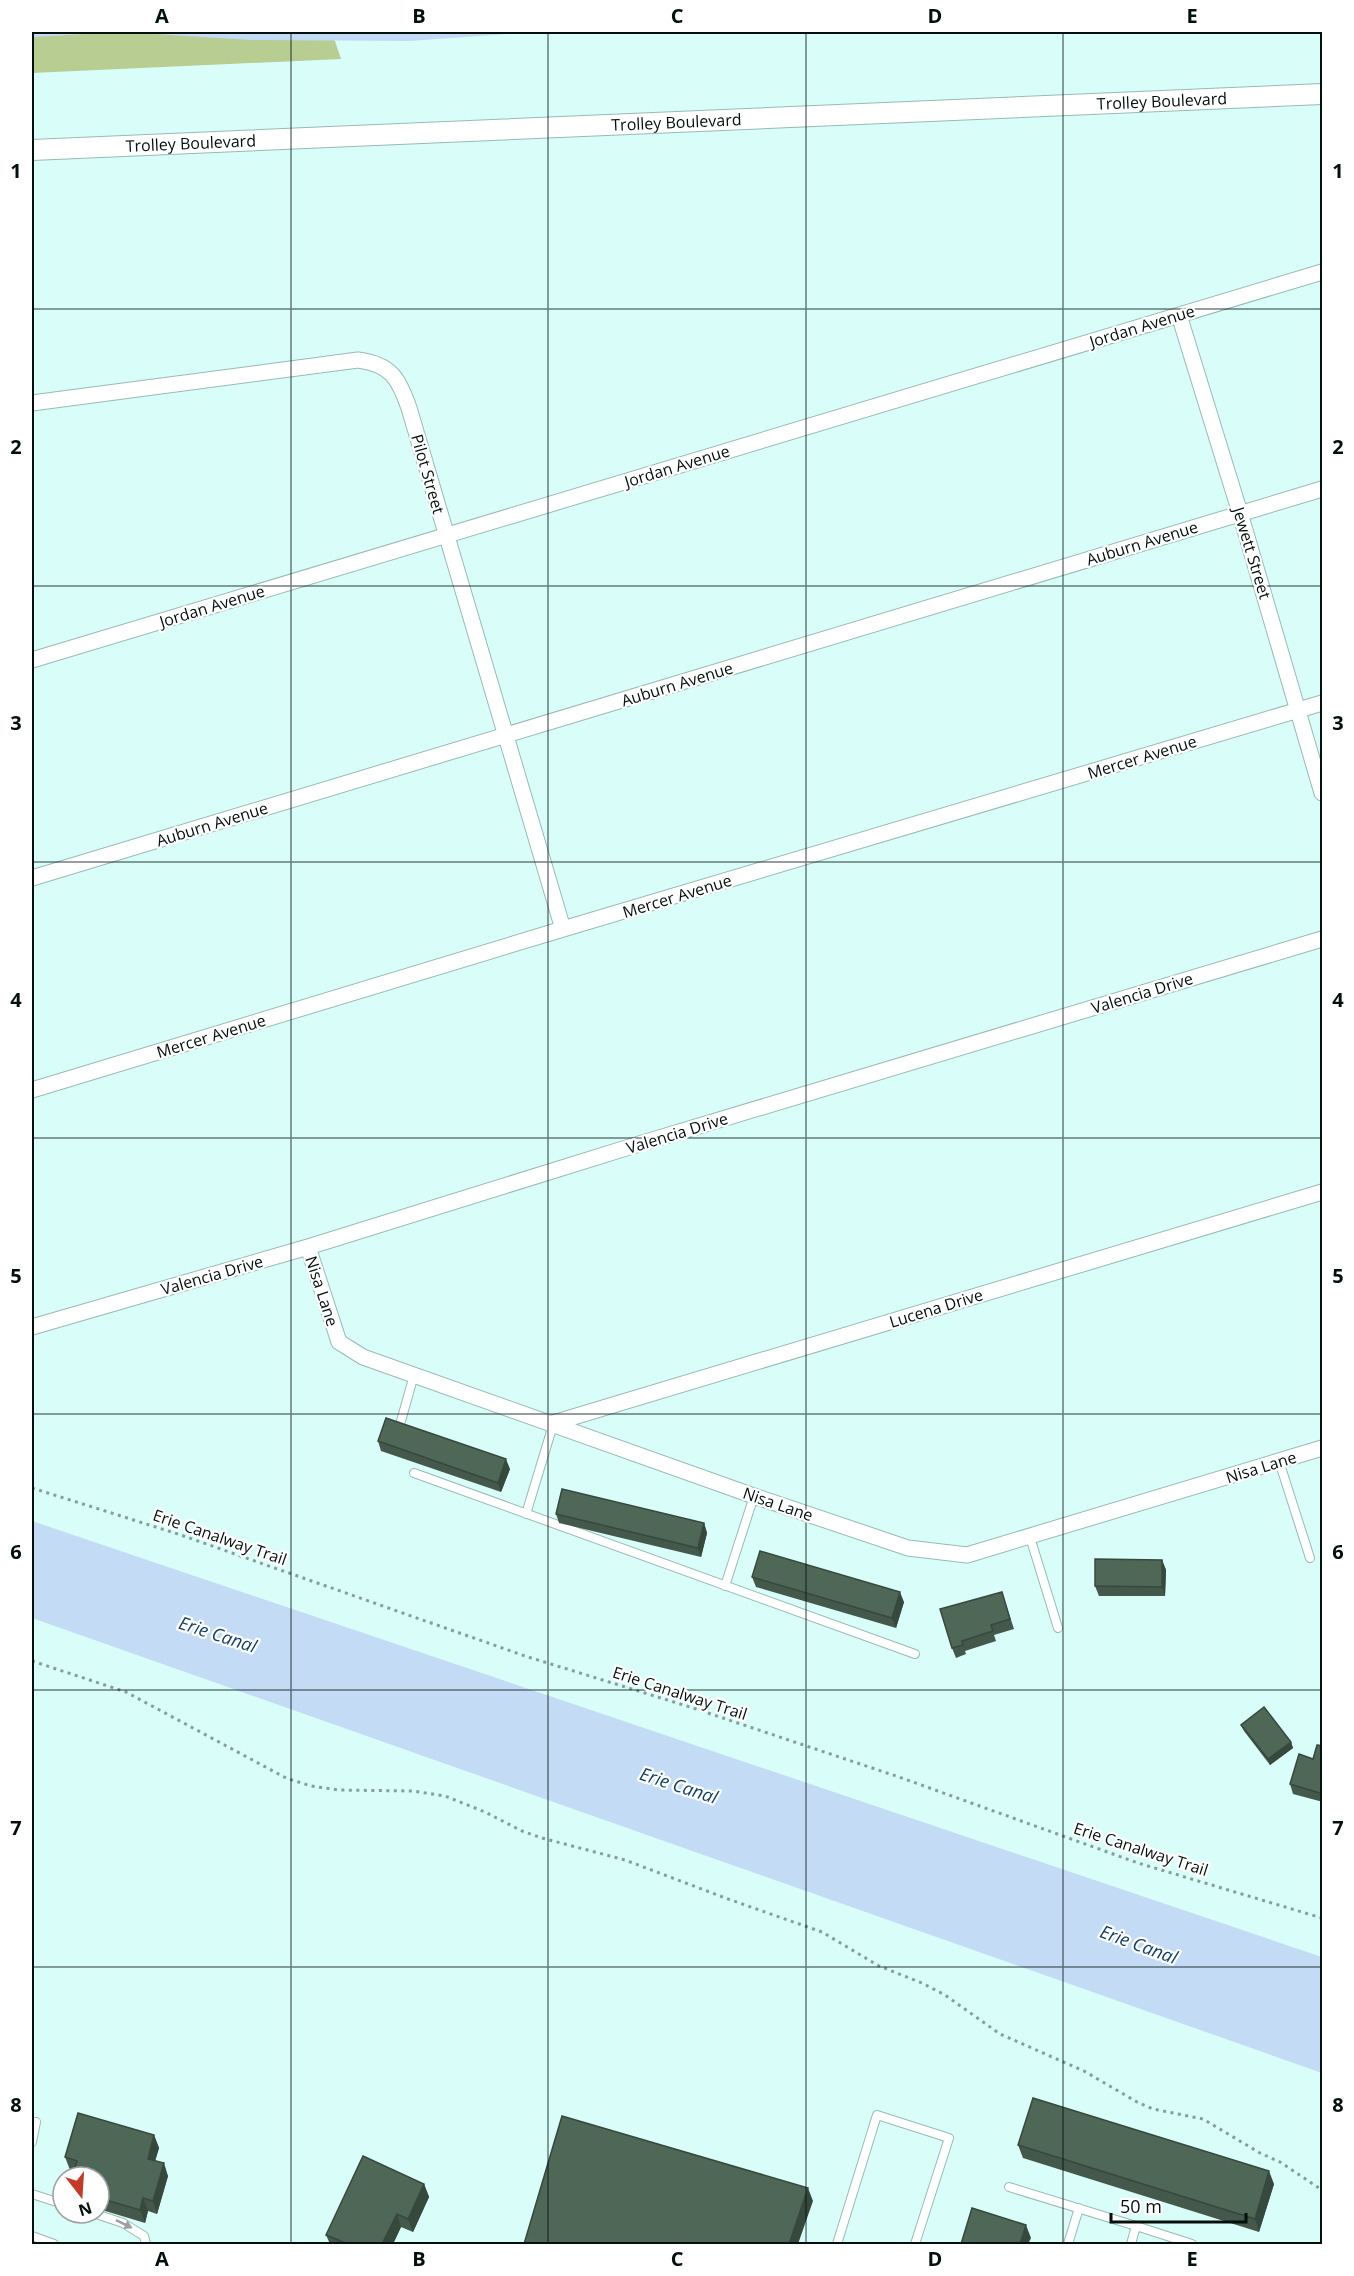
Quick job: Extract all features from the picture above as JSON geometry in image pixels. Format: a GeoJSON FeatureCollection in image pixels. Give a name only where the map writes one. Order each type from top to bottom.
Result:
{"type":"FeatureCollection","features":[{"type":"Feature","properties":{"kind":"street","name":"Trolley Boulevard"},"geometry":{"type":"LineString","coordinates":[[32,150],[1323,94]]}},
{"type":"Feature","properties":{"kind":"street","name":"Jordan Avenue"},"geometry":{"type":"LineString","coordinates":[[32,660],[1323,272]]}},
{"type":"Feature","properties":{"kind":"street","name":"Jewett Street"},"geometry":{"type":"LineString","coordinates":[[1179,315],[1323,793]]}},
{"type":"Feature","properties":{"kind":"street","name":"Pilot Street"},"geometry":{"type":"LineString","coordinates":[[32,403],[358,360],[374,362],[391,371],[402,386],[563,929]]}},
{"type":"Feature","properties":{"kind":"street","name":"Auburn Avenue"},"geometry":{"type":"LineString","coordinates":[[32,878],[1323,489]]}},
{"type":"Feature","properties":{"kind":"street","name":"Mercer Avenue"},"geometry":{"type":"LineString","coordinates":[[32,1090],[563,929],[1323,704]]}},
{"type":"Feature","properties":{"kind":"street","name":"Valencia Drive"},"geometry":{"type":"LineString","coordinates":[[32,1327],[308,1247],[639,1144],[1323,939]]}},
{"type":"Feature","properties":{"kind":"street","name":"Lucena Drive"},"geometry":{"type":"LineString","coordinates":[[551,1424],[1323,1191]]}},
{"type":"Feature","properties":{"kind":"street","name":"Nisa Lane"},"geometry":{"type":"LineString","coordinates":[[308,1247],[339,1342],[363,1357],[754,1496],[908,1548],[967,1555],[1323,1448]]}},
{"type":"Feature","properties":{"kind":"lane"},"geometry":{"type":"LineString","coordinates":[[401,1421],[414,1375]]}},
{"type":"Feature","properties":{"kind":"lane"},"geometry":{"type":"LineString","coordinates":[[526,1514],[551,1424]]}},
{"type":"Feature","properties":{"kind":"lane"},"geometry":{"type":"LineString","coordinates":[[1279,1461],[1311,1558]]}},
{"type":"Feature","properties":{"kind":"lane"},"geometry":{"type":"LineString","coordinates":[[414,1473],[915,1654]]}},
{"type":"Feature","properties":{"kind":"lane"},"geometry":{"type":"LineString","coordinates":[[725,1586],[754,1496]]}},
{"type":"Feature","properties":{"kind":"lane"},"geometry":{"type":"LineString","coordinates":[[1029,1537],[1058,1628]]}},
{"type":"Feature","properties":{"kind":"lane"},"geometry":{"type":"LineString","coordinates":[[837,2244],[877,2115],[949,2138],[915,2244]]}},
{"type":"Feature","properties":{"kind":"lane"},"geometry":{"type":"LineString","coordinates":[[32,2142],[36,2122]]}},
{"type":"Feature","properties":{"kind":"lane"},"geometry":{"type":"LineString","coordinates":[[1009,2187],[1192,2244]]}},
{"type":"Feature","properties":{"kind":"lane"},"geometry":{"type":"LineString","coordinates":[[32,2194],[51,2200]]}},
{"type":"Feature","properties":{"kind":"lane"},"geometry":{"type":"LineString","coordinates":[[1068,2244],[1079,2208]]}},
{"type":"Feature","properties":{"kind":"lane"},"geometry":{"type":"LineString","coordinates":[[111,2219],[123,2223],[144,2236],[146,2244]]}},
{"type":"Feature","properties":{"kind":"lane"},"geometry":{"type":"LineString","coordinates":[[1131,2244],[1136,2226]]}},
{"type":"Feature","properties":{"kind":"lane"},"geometry":{"type":"LineString","coordinates":[[32,2236],[54,2244]]}},
{"type":"Feature","properties":{"kind":"path","name":"Erie Canalway Trail"},"geometry":{"type":"LineString","coordinates":[[32,1488],[178,1534],[525,1656],[690,1707],[899,1777],[1138,1863],[1323,1918]]}},
{"type":"Feature","properties":{"kind":"path"},"geometry":{"type":"LineString","coordinates":[[32,1661],[126,1692],[286,1778],[311,1786],[339,1790],[413,1791],[445,1796],[485,1812],[522,1831],[625,1860],[822,1932],[879,1965],[945,1995],[1000,2034],[1084,2071],[1153,2109],[1203,2118],[1260,2153],[1280,2162],[1323,2190]]}},
{"type":"Feature","properties":{"kind":"green space"},"geometry":{"type":"Polygon","coordinates":[[[32,32],[332,32],[341,59],[32,73],[32,32]]]}},
{"type":"Feature","properties":{"kind":"water"},"geometry":{"type":"Polygon","coordinates":[[[32,32],[122,32],[32,37],[32,32]]]}},
{"type":"Feature","properties":{"kind":"water"},"geometry":{"type":"Polygon","coordinates":[[[122,32],[534,32],[410,41],[251,40],[122,32]]]}},
{"type":"Feature","properties":{"kind":"water","name":"Erie Canal"},"geometry":{"type":"Polygon","coordinates":[[[32,1521],[1322,1957],[1322,2073],[32,1618],[32,1521]]]}},
{"type":"Feature","properties":{"kind":"building"},"geometry":{"type":"Polygon","coordinates":[[[386,1418],[506,1459],[498,1483],[378,1441],[386,1418]]]}},
{"type":"Feature","properties":{"kind":"building"},"geometry":{"type":"Polygon","coordinates":[[[562,1489],[704,1523],[698,1548],[556,1514],[562,1489]]]}},
{"type":"Feature","properties":{"kind":"building"},"geometry":{"type":"Polygon","coordinates":[[[760,1551],[900,1592],[892,1618],[752,1577],[760,1551]]]}},
{"type":"Feature","properties":{"kind":"building"},"geometry":{"type":"Polygon","coordinates":[[[1095,1559],[1162,1560],[1162,1587],[1095,1586],[1095,1559]]]}},
{"type":"Feature","properties":{"kind":"building"},"geometry":{"type":"Polygon","coordinates":[[[1002,1592],[1010,1619],[991,1625],[993,1631],[962,1641],[963,1645],[952,1648],[940,1609],[1002,1592]]]}},
{"type":"Feature","properties":{"kind":"building"},"geometry":{"type":"Polygon","coordinates":[[[1264,1707],[1291,1742],[1268,1759],[1241,1725],[1264,1707]]]}},
{"type":"Feature","properties":{"kind":"building"},"geometry":{"type":"Polygon","coordinates":[[[1317,1745],[1323,1746],[1323,1794],[1290,1784],[1299,1754],[1313,1759],[1317,1745]]]}},
{"type":"Feature","properties":{"kind":"building"},"geometry":{"type":"Polygon","coordinates":[[[1033,2098],[1269,2171],[1255,2219],[1018,2145],[1033,2098]]]}},
{"type":"Feature","properties":{"kind":"building"},"geometry":{"type":"Polygon","coordinates":[[[78,2113],[154,2135],[148,2159],[164,2163],[153,2201],[143,2198],[140,2210],[111,2202],[111,2165],[76,2165],[77,2161],[65,2157],[78,2113]]]}},
{"type":"Feature","properties":{"kind":"building"},"geometry":{"type":"Polygon","coordinates":[[[562,2116],[808,2188],[789,2244],[524,2244],[562,2116]]]}},
{"type":"Feature","properties":{"kind":"building"},"geometry":{"type":"Polygon","coordinates":[[[363,2156],[424,2184],[408,2219],[397,2214],[382,2244],[348,2244],[326,2235],[363,2156]]]}},
{"type":"Feature","properties":{"kind":"building"},"geometry":{"type":"Polygon","coordinates":[[[972,2208],[1026,2225],[1020,2244],[961,2244],[972,2208]]]}}]}
